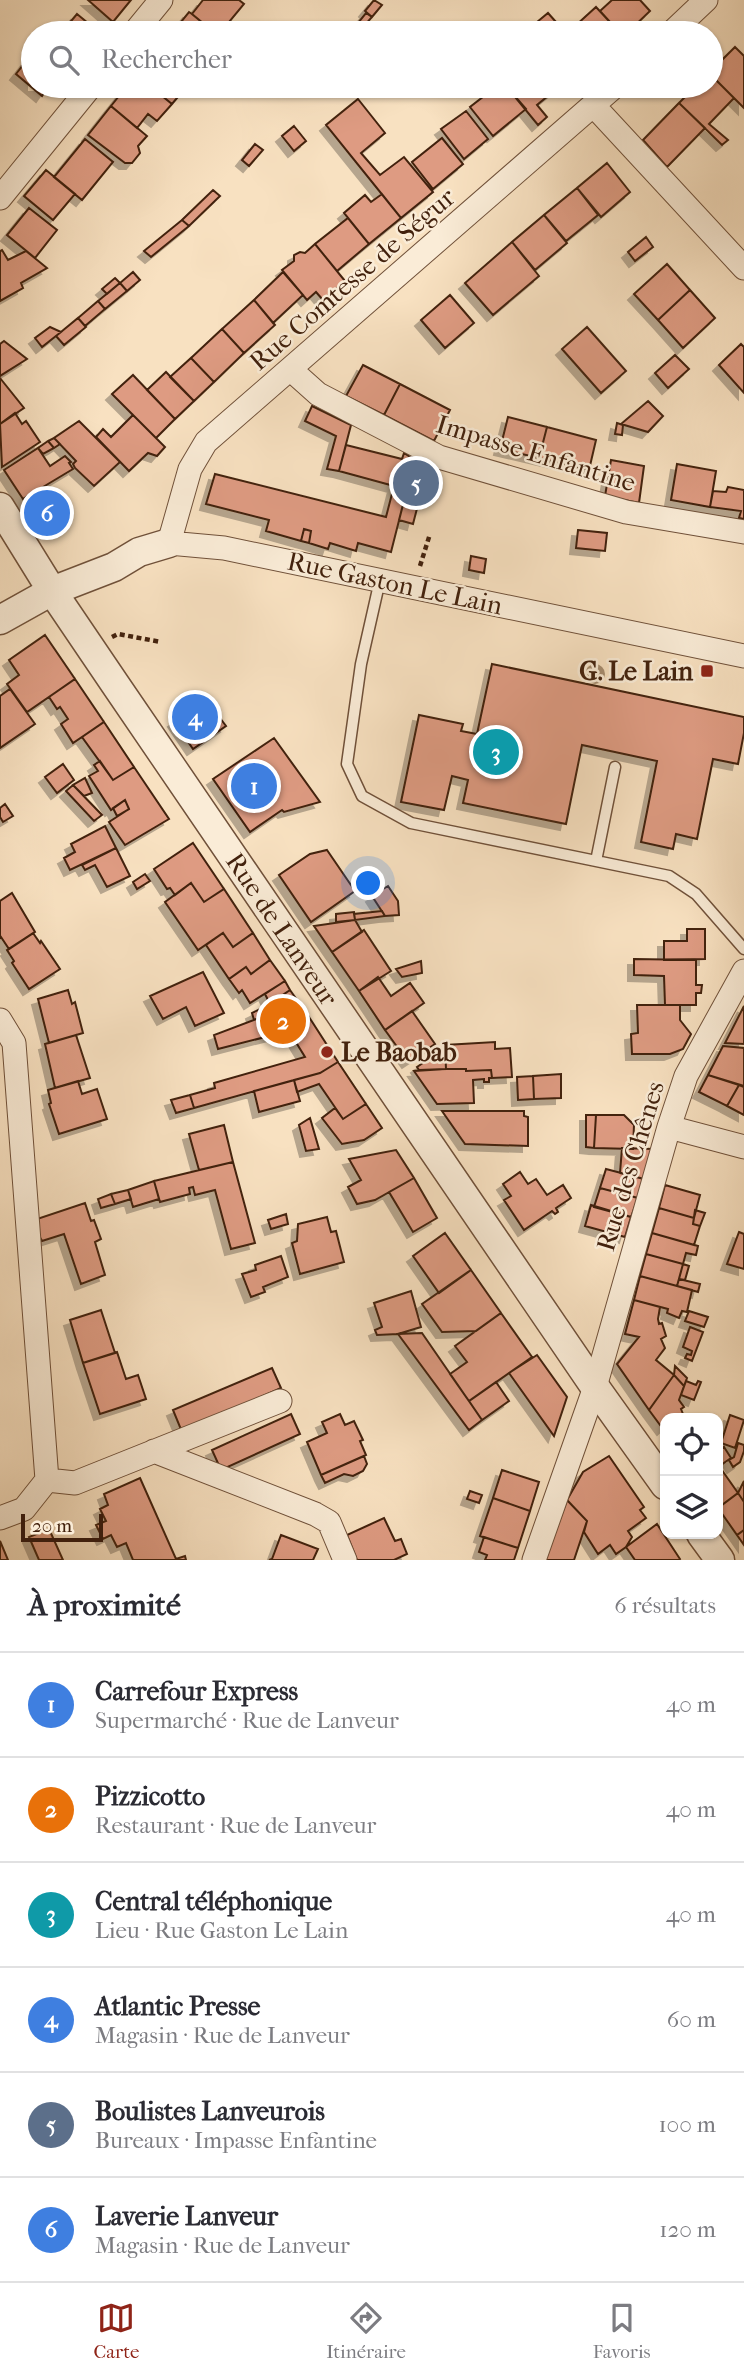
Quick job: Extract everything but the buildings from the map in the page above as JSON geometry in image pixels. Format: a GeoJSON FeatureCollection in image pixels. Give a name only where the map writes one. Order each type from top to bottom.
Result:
{"type":"FeatureCollection","features":[{"type":"Feature","properties":{"kind":"street"},"geometry":{"type":"LineString","coordinates":[[144,21],[161,0]]}},
{"type":"Feature","properties":{"kind":"street"},"geometry":{"type":"LineString","coordinates":[[684,21],[706,0]]}},
{"type":"Feature","properties":{"kind":"street"},"geometry":{"type":"LineString","coordinates":[[0,198],[81,98]]}},
{"type":"Feature","properties":{"kind":"street","name":"Rue Comtesse de Ségur"},"geometry":{"type":"LineString","coordinates":[[169,543],[190,469],[206,442],[602,98]]}},
{"type":"Feature","properties":{"kind":"street"},"geometry":{"type":"LineString","coordinates":[[594,106],[744,268]]}},
{"type":"Feature","properties":{"kind":"street","name":"Impasse Enfantine"},"geometry":{"type":"LineString","coordinates":[[290,369],[318,394],[439,457],[626,512],[744,532]]}},
{"type":"Feature","properties":{"kind":"street","name":"Rue de Lanveur"},"geometry":{"type":"LineString","coordinates":[[0,506],[89,647],[660,1478]]}},
{"type":"Feature","properties":{"kind":"street","name":"Rue Gaston Le Lain"},"geometry":{"type":"LineString","coordinates":[[0,620],[52,592],[114,567],[139,552],[169,543],[224,548],[744,656]]}},
{"type":"Feature","properties":{"kind":"street","name":"Rue des Chênes"},"geometry":{"type":"LineString","coordinates":[[534,1560],[595,1387],[686,1076],[744,971]]}},
{"type":"Feature","properties":{"kind":"street"},"geometry":{"type":"LineString","coordinates":[[0,1020],[15,1043],[47,1480],[24,1509],[0,1518]]}},
{"type":"Feature","properties":{"kind":"street"},"geometry":{"type":"LineString","coordinates":[[669,1127],[744,1147]]}},
{"type":"Feature","properties":{"kind":"street"},"geometry":{"type":"LineString","coordinates":[[47,1480],[75,1483],[280,1401]]}},
{"type":"Feature","properties":{"kind":"street"},"geometry":{"type":"LineString","coordinates":[[154,1451],[315,1514],[329,1522],[345,1560]]}},
{"type":"Feature","properties":{"kind":"street"},"geometry":{"type":"LineString","coordinates":[[705,1539],[720,1560]]}},
{"type":"Feature","properties":{"kind":"lane"},"geometry":{"type":"LineString","coordinates":[[380,580],[360,664],[347,764],[362,796],[411,822],[668,876],[695,894],[744,949]]}},
{"type":"Feature","properties":{"kind":"lane"},"geometry":{"type":"LineString","coordinates":[[596,861],[615,767]]}},
{"type":"Feature","properties":{"kind":"path"},"geometry":{"type":"LineString","coordinates":[[89,647],[118,634],[161,642]]}},
{"type":"Feature","properties":{"kind":"place","name":"Boulistes Lanveurois"},"geometry":{"type":"Point","coordinates":[416,483]}},
{"type":"Feature","properties":{"kind":"place","name":"Laverie Lanveur"},"geometry":{"type":"Point","coordinates":[47,513]}},
{"type":"Feature","properties":{"kind":"place","name":"G. Le Lain"},"geometry":{"type":"Point","coordinates":[707,671]}},
{"type":"Feature","properties":{"kind":"place","name":"Atlantic Presse"},"geometry":{"type":"Point","coordinates":[195,717]}},
{"type":"Feature","properties":{"kind":"place","name":"Central téléphonique"},"geometry":{"type":"Point","coordinates":[496,752]}},
{"type":"Feature","properties":{"kind":"place","name":"Carrefour Express"},"geometry":{"type":"Point","coordinates":[254,786]}},
{"type":"Feature","properties":{"kind":"place","name":"Pizzicotto"},"geometry":{"type":"Point","coordinates":[283,1021]}},
{"type":"Feature","properties":{"kind":"place","name":"Le Baobab"},"geometry":{"type":"Point","coordinates":[327,1052]}}]}
